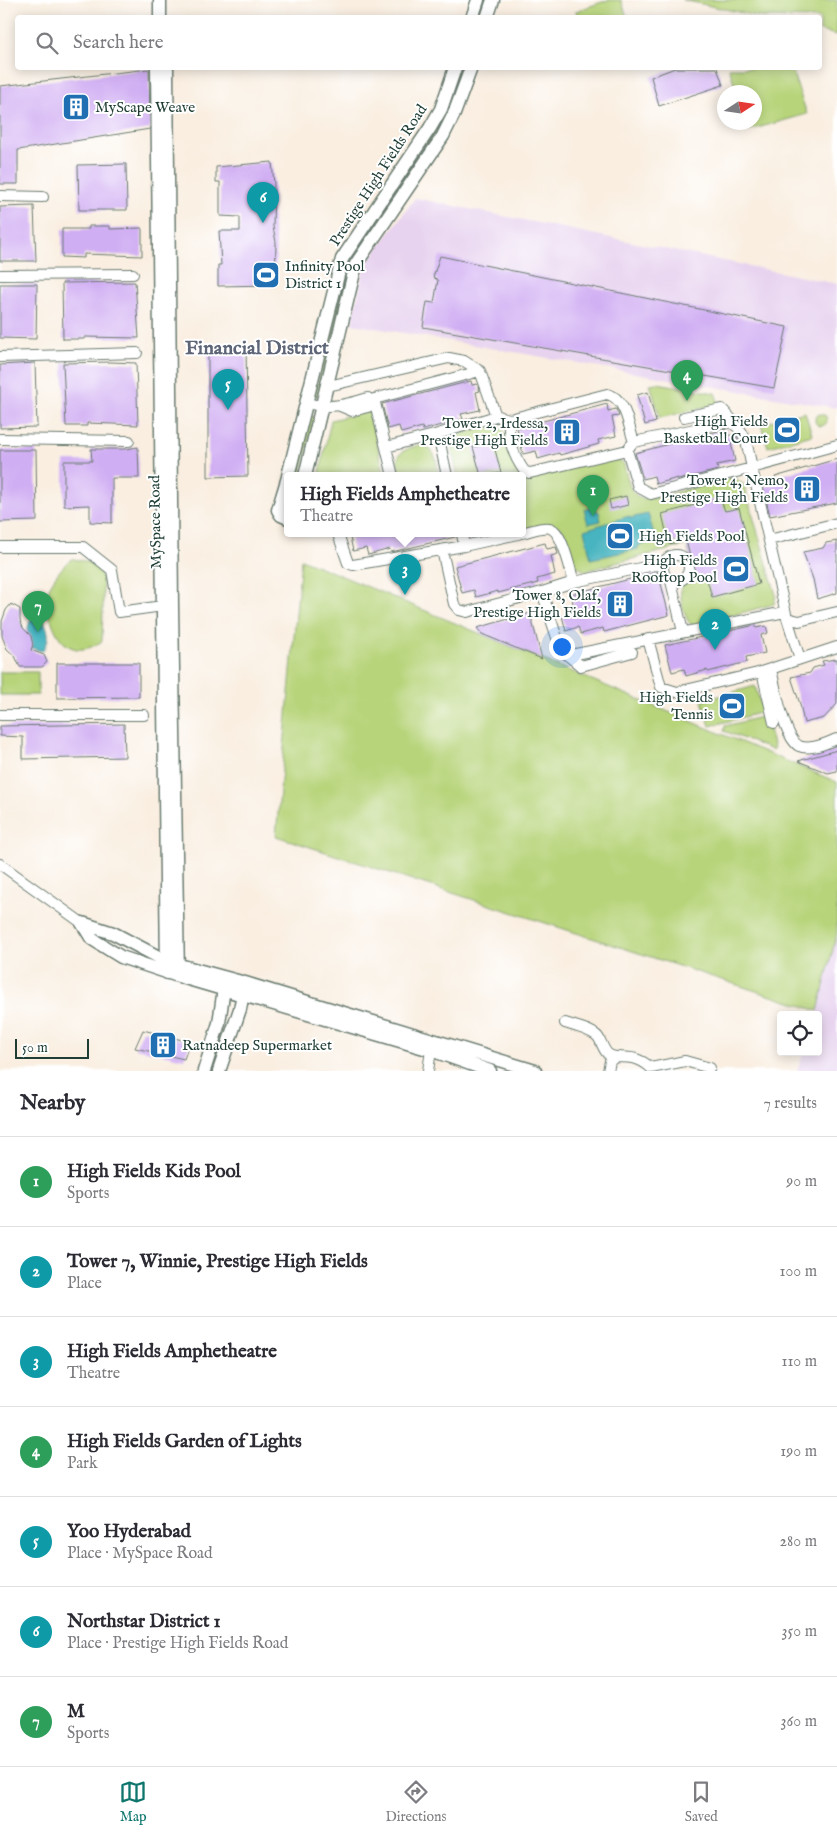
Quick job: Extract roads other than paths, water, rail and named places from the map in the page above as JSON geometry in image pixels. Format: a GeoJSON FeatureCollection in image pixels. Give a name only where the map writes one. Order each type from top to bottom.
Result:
{"type":"FeatureCollection","features":[{"type":"Feature","properties":{"kind":"street"},"geometry":{"type":"LineString","coordinates":[[160,0],[160,15]]}},
{"type":"Feature","properties":{"kind":"street"},"geometry":{"type":"LineString","coordinates":[[168,0],[168,15]]}},
{"type":"Feature","properties":{"kind":"street"},"geometry":{"type":"LineString","coordinates":[[473,15],[478,0]]}},
{"type":"Feature","properties":{"kind":"street"},"geometry":{"type":"LineString","coordinates":[[488,15],[493,0]]}},
{"type":"Feature","properties":{"kind":"street","name":"MySpace Road"},"geometry":{"type":"LineString","coordinates":[[157,70],[162,218],[173,969]]}},
{"type":"Feature","properties":{"kind":"street","name":"MySpace Road"},"geometry":{"type":"LineString","coordinates":[[167,70],[162,218],[163,606],[173,969]]}},
{"type":"Feature","properties":{"kind":"street","name":"Prestige High Fields Road"},"geometry":{"type":"LineString","coordinates":[[289,472],[342,259],[430,128],[441,109],[454,70]]}},
{"type":"Feature","properties":{"kind":"street","name":"Prestige High Fields Road"},"geometry":{"type":"LineString","coordinates":[[306,472],[356,264],[427,160],[454,114],[470,70]]}},
{"type":"Feature","properties":{"kind":"street"},"geometry":{"type":"LineString","coordinates":[[414,150],[427,160]]}},
{"type":"Feature","properties":{"kind":"street"},"geometry":{"type":"LineString","coordinates":[[0,196],[43,197]]}},
{"type":"Feature","properties":{"kind":"street"},"geometry":{"type":"LineString","coordinates":[[0,275],[133,274]]}},
{"type":"Feature","properties":{"kind":"street"},"geometry":{"type":"LineString","coordinates":[[0,357],[137,353]]}},
{"type":"Feature","properties":{"kind":"street"},"geometry":{"type":"LineString","coordinates":[[328,386],[440,358],[464,361],[480,371],[496,416]]}},
{"type":"Feature","properties":{"kind":"street"},"geometry":{"type":"LineString","coordinates":[[392,472],[374,399],[480,371]]}},
{"type":"Feature","properties":{"kind":"street"},"geometry":{"type":"LineString","coordinates":[[386,447],[438,434],[496,416],[510,419],[607,394],[614,396],[621,402],[634,442]]}},
{"type":"Feature","properties":{"kind":"street"},"geometry":{"type":"LineString","coordinates":[[306,404],[322,408],[368,402]]}},
{"type":"Feature","properties":{"kind":"street"},"geometry":{"type":"LineString","coordinates":[[684,417],[722,409],[742,431],[786,615],[800,659]]}},
{"type":"Feature","properties":{"kind":"street"},"geometry":{"type":"LineString","coordinates":[[510,419],[509,425],[515,458],[525,472]]}},
{"type":"Feature","properties":{"kind":"street"},"geometry":{"type":"LineString","coordinates":[[526,472],[530,474],[627,450],[634,442],[727,422],[734,423]]}},
{"type":"Feature","properties":{"kind":"street"},"geometry":{"type":"LineString","coordinates":[[438,434],[446,472]]}},
{"type":"Feature","properties":{"kind":"street"},"geometry":{"type":"LineString","coordinates":[[0,440],[129,441]]}},
{"type":"Feature","properties":{"kind":"street"},"geometry":{"type":"LineString","coordinates":[[627,450],[638,487],[651,494],[837,445]]}},
{"type":"Feature","properties":{"kind":"street","name":"Prestige High Fields Road"},"geometry":{"type":"LineString","coordinates":[[284,490],[278,510],[284,516]]}},
{"type":"Feature","properties":{"kind":"street"},"geometry":{"type":"LineString","coordinates":[[769,540],[837,523]]}},
{"type":"Feature","properties":{"kind":"street"},"geometry":{"type":"LineString","coordinates":[[526,532],[545,528],[552,529],[559,535],[574,582]]}},
{"type":"Feature","properties":{"kind":"street"},"geometry":{"type":"LineString","coordinates":[[339,537],[348,563],[353,564],[442,550],[504,537]]}},
{"type":"Feature","properties":{"kind":"street"},"geometry":{"type":"LineString","coordinates":[[462,537],[464,546]]}},
{"type":"Feature","properties":{"kind":"street"},"geometry":{"type":"LineString","coordinates":[[0,547],[83,547],[112,570],[119,612],[163,606]]}},
{"type":"Feature","properties":{"kind":"street"},"geometry":{"type":"LineString","coordinates":[[442,550],[454,604],[460,610],[467,612],[574,582],[664,563]]}},
{"type":"Feature","properties":{"kind":"street"},"geometry":{"type":"LineString","coordinates":[[677,555],[688,562],[689,571],[685,578],[678,582],[671,581],[664,575],[664,563],[668,557],[677,555]]}},
{"type":"Feature","properties":{"kind":"street"},"geometry":{"type":"LineString","coordinates":[[671,581],[683,632]]}},
{"type":"Feature","properties":{"kind":"street"},"geometry":{"type":"LineString","coordinates":[[542,592],[559,644],[566,654],[582,666],[632,652]]}},
{"type":"Feature","properties":{"kind":"street"},"geometry":{"type":"LineString","coordinates":[[566,654],[576,654],[683,632],[786,615],[799,622],[836,615]]}},
{"type":"Feature","properties":{"kind":"street"},"geometry":{"type":"LineString","coordinates":[[648,639],[661,687],[668,691],[677,692],[766,671],[837,647]]}},
{"type":"Feature","properties":{"kind":"street"},"geometry":{"type":"LineString","coordinates":[[766,671],[774,723]]}},
{"type":"Feature","properties":{"kind":"street"},"geometry":{"type":"LineString","coordinates":[[766,671],[790,735],[798,745],[807,747],[837,739]]}},
{"type":"Feature","properties":{"kind":"street"},"geometry":{"type":"LineString","coordinates":[[0,715],[144,715]]}},
{"type":"Feature","properties":{"kind":"street"},"geometry":{"type":"LineString","coordinates":[[0,864],[82,923],[113,933],[173,969]]}},
{"type":"Feature","properties":{"kind":"street"},"geometry":{"type":"LineString","coordinates":[[82,923],[92,939],[121,957],[244,988],[535,1071]]}},
{"type":"Feature","properties":{"kind":"street"},"geometry":{"type":"LineString","coordinates":[[204,1071],[220,1023],[224,984]]}},
{"type":"Feature","properties":{"kind":"street"},"geometry":{"type":"LineString","coordinates":[[244,988],[490,1071]]}},
{"type":"Feature","properties":{"kind":"street"},"geometry":{"type":"LineString","coordinates":[[219,1071],[244,988]]}},
{"type":"Feature","properties":{"kind":"street"},"geometry":{"type":"LineString","coordinates":[[565,1023],[597,1036],[607,1054],[614,1057],[634,1057],[642,1060],[652,1070],[685,1061],[710,1068]]}},
{"type":"Feature","properties":{"kind":"street"},"geometry":{"type":"LineString","coordinates":[[428,1071],[431,1050]]}},
{"type":"Feature","properties":{"kind":"street"},"geometry":{"type":"LineString","coordinates":[[608,1071],[610,1061],[614,1057]]}},
{"type":"Feature","properties":{"kind":"water"},"geometry":{"type":"Polygon","coordinates":[[[592,507],[599,512],[601,521],[588,524],[584,509],[592,507]]]}},
{"type":"Feature","properties":{"kind":"water","name":"High Fields Pool"},"geometry":{"type":"Polygon","coordinates":[[[648,514],[656,541],[638,546],[638,549],[591,559],[584,530],[629,516],[630,518],[648,514]]]}},
{"type":"Feature","properties":{"kind":"water"},"geometry":{"type":"Polygon","coordinates":[[[35,616],[42,618],[47,631],[47,643],[42,651],[32,648],[31,636],[27,631],[30,620],[35,616]]]}},
{"type":"Feature","properties":{"kind":"place","name":"MyScape Weave"},"geometry":{"type":"Point","coordinates":[76,107]}},
{"type":"Feature","properties":{"kind":"place","name":"Northstar District 1"},"geometry":{"type":"Point","coordinates":[263,223]}},
{"type":"Feature","properties":{"kind":"place","name":"Infinity Pool District 1"},"geometry":{"type":"Point","coordinates":[266,275]}},
{"type":"Feature","properties":{"kind":"place","name":"High Fields Garden of Lights"},"geometry":{"type":"Point","coordinates":[687,401]}},
{"type":"Feature","properties":{"kind":"place","name":"Yoo Hyderabad"},"geometry":{"type":"Point","coordinates":[228,410]}},
{"type":"Feature","properties":{"kind":"place","name":"High Fields Basketball Court"},"geometry":{"type":"Point","coordinates":[787,430]}},
{"type":"Feature","properties":{"kind":"place","name":"Tower 2, Irdessa, Prestige High Fields"},"geometry":{"type":"Point","coordinates":[567,432]}},
{"type":"Feature","properties":{"kind":"place","name":"Tower 4, Nemo, Prestige High Fields"},"geometry":{"type":"Point","coordinates":[807,489]}},
{"type":"Feature","properties":{"kind":"place","name":"High Fields Kids Pool"},"geometry":{"type":"Point","coordinates":[593,516]}},
{"type":"Feature","properties":{"kind":"place","name":"High Fields Pool"},"geometry":{"type":"Point","coordinates":[620,536]}},
{"type":"Feature","properties":{"kind":"place","name":"High Fields Rooftop Pool"},"geometry":{"type":"Point","coordinates":[736,569]}},
{"type":"Feature","properties":{"kind":"place","name":"High Fields Amphetheatre"},"geometry":{"type":"Point","coordinates":[405,595]}},
{"type":"Feature","properties":{"kind":"place","name":"Tower 8, Olaf, Prestige High Fields"},"geometry":{"type":"Point","coordinates":[620,604]}},
{"type":"Feature","properties":{"kind":"place","name":"M"},"geometry":{"type":"Point","coordinates":[38,632]}},
{"type":"Feature","properties":{"kind":"place","name":"Tower 7, Winnie, Prestige High Fields"},"geometry":{"type":"Point","coordinates":[715,650]}},
{"type":"Feature","properties":{"kind":"place","name":"High Fields Tennis"},"geometry":{"type":"Point","coordinates":[732,706]}},
{"type":"Feature","properties":{"kind":"place","name":"Ratnadeep Supermarket"},"geometry":{"type":"Point","coordinates":[163,1045]}},
{"type":"Feature","properties":{"kind":"district","name":"Financial District"},"geometry":{"type":"Point","coordinates":[257,347]}}]}
